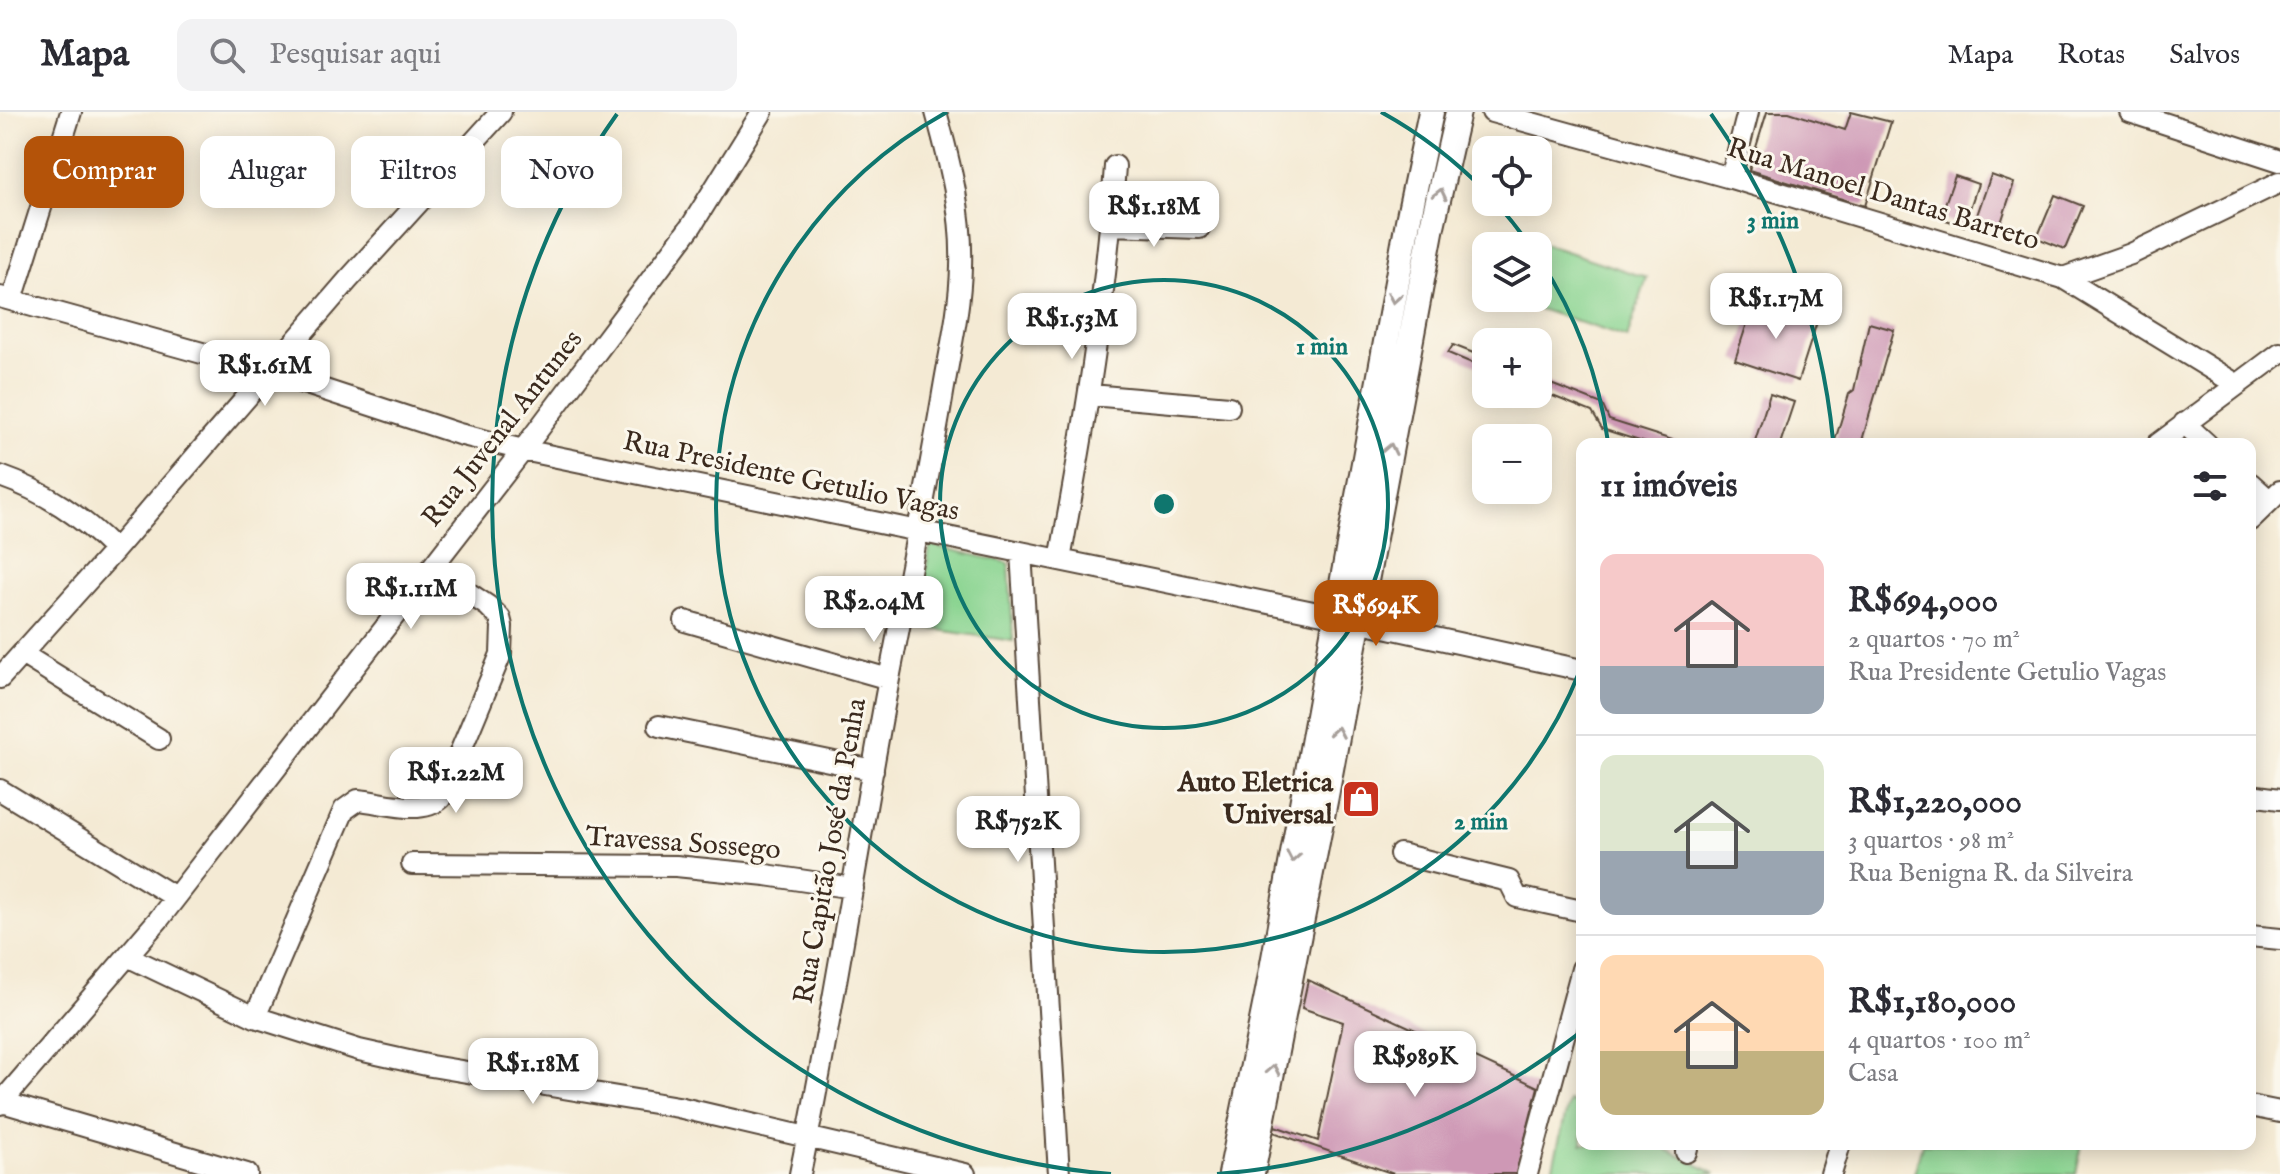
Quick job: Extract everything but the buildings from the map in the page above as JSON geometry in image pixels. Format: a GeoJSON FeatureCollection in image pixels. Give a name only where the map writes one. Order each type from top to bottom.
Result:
{"type":"FeatureCollection","features":[{"type":"Feature","properties":{"kind":"main road"},"geometry":{"type":"LineString","coordinates":[[1252,1174],[1253,1118],[1316,794],[1370,490],[1408,221],[1431,112]]}},
{"type":"Feature","properties":{"kind":"main road"},"geometry":{"type":"LineString","coordinates":[[1370,490],[1458,112]]}},
{"type":"Feature","properties":{"kind":"main road"},"geometry":{"type":"LineString","coordinates":[[1408,221],[1432,226]]}},
{"type":"Feature","properties":{"kind":"main road"},"geometry":{"type":"LineString","coordinates":[[1231,1174],[1253,1118]]}},
{"type":"Feature","properties":{"kind":"street"},"geometry":{"type":"LineString","coordinates":[[6,299],[71,112]]}},
{"type":"Feature","properties":{"kind":"street"},"geometry":{"type":"LineString","coordinates":[[0,678],[115,550],[267,371],[501,112]]}},
{"type":"Feature","properties":{"kind":"street","name":"Rua Juvenal Antunes"},"geometry":{"type":"LineString","coordinates":[[1,1103],[129,957],[523,450],[692,225],[762,112]]}},
{"type":"Feature","properties":{"kind":"street","name":"Rua Capitão José da Penha"},"geometry":{"type":"LineString","coordinates":[[800,1174],[889,679],[919,533],[956,314],[961,267],[955,188],[936,112]]}},
{"type":"Feature","properties":{"kind":"street","name":"Rua Manoel Dantas Barreto"},"geometry":{"type":"LineString","coordinates":[[1492,112],[1731,178],[2063,278],[2236,384]]}},
{"type":"Feature","properties":{"kind":"street"},"geometry":{"type":"LineString","coordinates":[[1731,178],[1748,112]]}},
{"type":"Feature","properties":{"kind":"street"},"geometry":{"type":"LineString","coordinates":[[2130,112],[2280,161]]}},
{"type":"Feature","properties":{"kind":"street"},"geometry":{"type":"LineString","coordinates":[[1060,560],[1091,395],[1115,166]]}},
{"type":"Feature","properties":{"kind":"street"},"geometry":{"type":"LineString","coordinates":[[2063,278],[2131,254],[2280,182]]}},
{"type":"Feature","properties":{"kind":"street"},"geometry":{"type":"LineString","coordinates":[[1111,225],[1199,228]]}},
{"type":"Feature","properties":{"kind":"street","name":"Rua Presidente Getulio Vagas"},"geometry":{"type":"LineString","coordinates":[[6,299],[267,371],[459,434],[523,450],[1576,669]]}},
{"type":"Feature","properties":{"kind":"street"},"geometry":{"type":"LineString","coordinates":[[2165,438],[2280,353]]}},
{"type":"Feature","properties":{"kind":"street"},"geometry":{"type":"LineString","coordinates":[[1091,395],[1229,407]]}},
{"type":"Feature","properties":{"kind":"street"},"geometry":{"type":"LineString","coordinates":[[2184,423],[2200,438]]}},
{"type":"Feature","properties":{"kind":"street"},"geometry":{"type":"LineString","coordinates":[[0,476],[32,487],[65,506],[115,550]]}},
{"type":"Feature","properties":{"kind":"street"},"geometry":{"type":"LineString","coordinates":[[2256,486],[2275,496],[2256,514]]}},
{"type":"Feature","properties":{"kind":"street"},"geometry":{"type":"LineString","coordinates":[[1021,552],[1059,1174]]}},
{"type":"Feature","properties":{"kind":"street"},"geometry":{"type":"LineString","coordinates":[[255,1017],[344,810],[358,800],[418,807],[428,806],[441,798],[501,654],[502,626],[495,612],[431,568]]}},
{"type":"Feature","properties":{"kind":"street"},"geometry":{"type":"LineString","coordinates":[[685,621],[889,679]]}},
{"type":"Feature","properties":{"kind":"street"},"geometry":{"type":"LineString","coordinates":[[22,654],[159,739]]}},
{"type":"Feature","properties":{"kind":"street"},"geometry":{"type":"LineString","coordinates":[[659,726],[873,770]]}},
{"type":"Feature","properties":{"kind":"street"},"geometry":{"type":"LineString","coordinates":[[0,790],[175,897]]}},
{"type":"Feature","properties":{"kind":"street"},"geometry":{"type":"LineString","coordinates":[[2256,796],[2280,799]]}},
{"type":"Feature","properties":{"kind":"street"},"geometry":{"type":"LineString","coordinates":[[1400,854],[1509,881],[1517,897],[1576,910]]}},
{"type":"Feature","properties":{"kind":"street","name":"Travessa Sossego"},"geometry":{"type":"LineString","coordinates":[[412,864],[676,866],[853,888]]}},
{"type":"Feature","properties":{"kind":"street"},"geometry":{"type":"LineString","coordinates":[[2256,937],[2280,939]]}},
{"type":"Feature","properties":{"kind":"street"},"geometry":{"type":"LineString","coordinates":[[129,957],[255,1017],[359,1050],[431,1066],[678,1107],[965,1174]]}},
{"type":"Feature","properties":{"kind":"street"},"geometry":{"type":"LineString","coordinates":[[1527,1174],[1575,1026]]}},
{"type":"Feature","properties":{"kind":"street"},"geometry":{"type":"LineString","coordinates":[[1,1103],[247,1174]]}},
{"type":"Feature","properties":{"kind":"street"},"geometry":{"type":"LineString","coordinates":[[2256,1107],[2280,1112]]}},
{"type":"Feature","properties":{"kind":"street"},"geometry":{"type":"LineString","coordinates":[[1831,1174],[1838,1150]]}},
{"type":"Feature","properties":{"kind":"green space"},"geometry":{"type":"Polygon","coordinates":[[[1552,247],[1647,278],[1627,338],[1548,312],[1552,312],[1552,247]]]}},
{"type":"Feature","properties":{"kind":"green space"},"geometry":{"type":"Polygon","coordinates":[[[930,545],[1009,563],[1013,641],[917,627],[930,545]]]}},
{"type":"Feature","properties":{"kind":"green space"},"geometry":{"type":"Polygon","coordinates":[[[1569,1101],[1576,1104],[1576,1150],[1668,1150],[1716,1174],[1551,1174],[1569,1101]]]}},
{"type":"Feature","properties":{"kind":"green space"},"geometry":{"type":"Polygon","coordinates":[[[1920,1150],[2081,1150],[2076,1174],[1914,1174],[1920,1150]]]}},
{"type":"Feature","properties":{"kind":"place","name":"Auto Eletrica Universal"},"geometry":{"type":"Point","coordinates":[1361,799]}}]}
